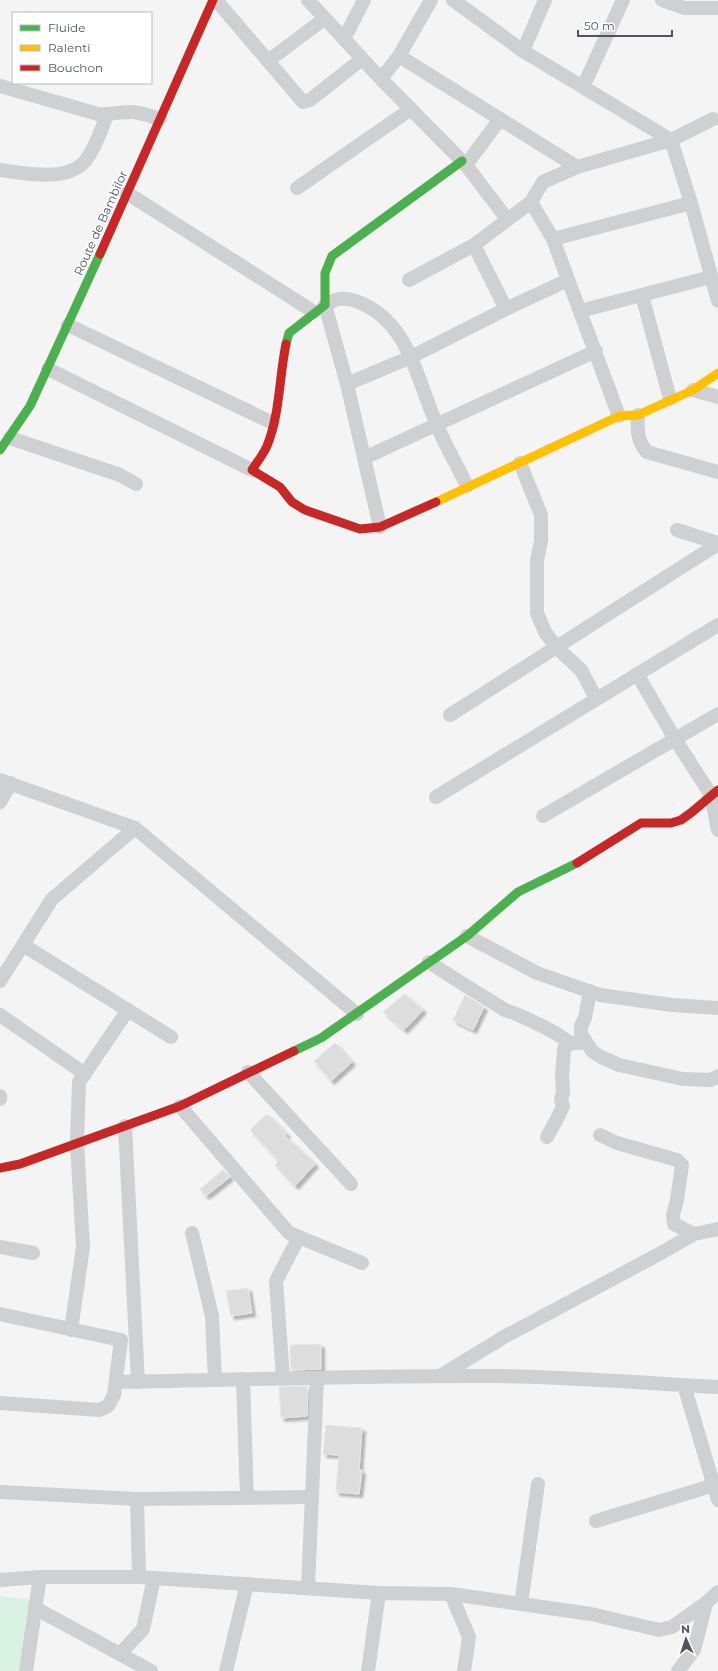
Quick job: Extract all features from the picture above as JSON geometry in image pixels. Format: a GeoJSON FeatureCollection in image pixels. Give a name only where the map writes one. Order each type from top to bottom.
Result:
{"type":"FeatureCollection","features":[{"type":"Feature","properties":{"kind":"street"},"geometry":{"type":"LineString","coordinates":[[215,0],[302,102],[310,100],[362,58]]}},
{"type":"Feature","properties":{"kind":"street","name":"Route de Bambilor"},"geometry":{"type":"LineString","coordinates":[[0,450],[10,438],[30,406],[48,369],[215,0]]}},
{"type":"Feature","properties":{"kind":"street"},"geometry":{"type":"LineString","coordinates":[[308,0],[464,163],[507,219]]}},
{"type":"Feature","properties":{"kind":"street"},"geometry":{"type":"LineString","coordinates":[[344,39],[364,0]]}},
{"type":"Feature","properties":{"kind":"street"},"geometry":{"type":"LineString","coordinates":[[381,78],[399,56],[431,0]]}},
{"type":"Feature","properties":{"kind":"street"},"geometry":{"type":"LineString","coordinates":[[453,0],[467,5],[523,51],[671,140],[691,203],[718,301]]}},
{"type":"Feature","properties":{"kind":"street"},"geometry":{"type":"LineString","coordinates":[[523,51],[545,0]]}},
{"type":"Feature","properties":{"kind":"street"},"geometry":{"type":"LineString","coordinates":[[583,87],[623,0]]}},
{"type":"Feature","properties":{"kind":"street"},"geometry":{"type":"LineString","coordinates":[[662,0],[718,8]]}},
{"type":"Feature","properties":{"kind":"street"},"geometry":{"type":"LineString","coordinates":[[268,61],[324,18]]}},
{"type":"Feature","properties":{"kind":"street"},"geometry":{"type":"LineString","coordinates":[[399,56],[577,167]]}},
{"type":"Feature","properties":{"kind":"street"},"geometry":{"type":"LineString","coordinates":[[0,86],[98,114],[107,115],[124,112],[138,112],[160,119]]}},
{"type":"Feature","properties":{"kind":"street"},"geometry":{"type":"LineString","coordinates":[[297,188],[411,109]]}},
{"type":"Feature","properties":{"kind":"street"},"geometry":{"type":"LineString","coordinates":[[0,170],[60,174],[80,166],[86,160],[97,141],[107,115]]}},
{"type":"Feature","properties":{"kind":"street"},"geometry":{"type":"LineString","coordinates":[[380,527],[347,384],[319,308],[325,269],[332,256],[464,163],[500,119]]}},
{"type":"Feature","properties":{"kind":"street"},"geometry":{"type":"LineString","coordinates":[[409,280],[474,245],[531,202],[543,182],[577,167],[671,140],[713,119]]}},
{"type":"Feature","properties":{"kind":"street"},"geometry":{"type":"LineString","coordinates":[[127,193],[319,308]]}},
{"type":"Feature","properties":{"kind":"street"},"geometry":{"type":"LineString","coordinates":[[531,202],[553,239],[619,416]]}},
{"type":"Feature","properties":{"kind":"street"},"geometry":{"type":"LineString","coordinates":[[553,239],[691,203]]}},
{"type":"Feature","properties":{"kind":"street"},"geometry":{"type":"LineString","coordinates":[[474,245],[506,309]]}},
{"type":"Feature","properties":{"kind":"street"},"geometry":{"type":"LineString","coordinates":[[580,311],[711,277]]}},
{"type":"Feature","properties":{"kind":"street"},"geometry":{"type":"LineString","coordinates":[[347,384],[411,358],[506,309],[568,280]]}},
{"type":"Feature","properties":{"kind":"street"},"geometry":{"type":"LineString","coordinates":[[642,295],[670,399]]}},
{"type":"Feature","properties":{"kind":"street"},"geometry":{"type":"LineString","coordinates":[[252,470],[266,448],[273,423],[275,421],[283,359],[289,333],[319,308],[339,299],[354,300],[371,308],[386,319],[400,338],[411,358],[436,424],[467,486]]}},
{"type":"Feature","properties":{"kind":"street"},"geometry":{"type":"LineString","coordinates":[[68,325],[273,423]]}},
{"type":"Feature","properties":{"kind":"street"},"geometry":{"type":"LineString","coordinates":[[364,458],[596,351]]}},
{"type":"Feature","properties":{"kind":"street"},"geometry":{"type":"LineString","coordinates":[[48,369],[252,470],[280,487],[292,502],[305,510],[360,529],[380,527],[619,416],[638,415],[670,399],[693,390],[718,374]]}},
{"type":"Feature","properties":{"kind":"street"},"geometry":{"type":"LineString","coordinates":[[693,390],[718,397]]}},
{"type":"Feature","properties":{"kind":"street"},"geometry":{"type":"LineString","coordinates":[[638,415],[637,431],[641,445],[647,452],[718,472]]}},
{"type":"Feature","properties":{"kind":"street"},"geometry":{"type":"LineString","coordinates":[[10,438],[120,475],[136,484]]}},
{"type":"Feature","properties":{"kind":"street"},"geometry":{"type":"LineString","coordinates":[[520,463],[541,515],[541,541],[537,562],[538,613],[545,632],[556,647],[581,670],[596,698]]}},
{"type":"Feature","properties":{"kind":"street"},"geometry":{"type":"LineString","coordinates":[[677,530],[718,544]]}},
{"type":"Feature","properties":{"kind":"street"},"geometry":{"type":"LineString","coordinates":[[450,715],[718,544]]}},
{"type":"Feature","properties":{"kind":"street"},"geometry":{"type":"LineString","coordinates":[[436,797],[596,698],[718,625]]}},
{"type":"Feature","properties":{"kind":"street"},"geometry":{"type":"LineString","coordinates":[[637,674],[675,739],[715,792],[718,830]]}},
{"type":"Feature","properties":{"kind":"street"},"geometry":{"type":"LineString","coordinates":[[543,816],[718,714]]}},
{"type":"Feature","properties":{"kind":"street"},"geometry":{"type":"LineString","coordinates":[[0,802],[5,782],[135,828],[357,1014]]}},
{"type":"Feature","properties":{"kind":"street"},"geometry":{"type":"LineString","coordinates":[[0,1168],[20,1164],[180,1106],[321,1038],[467,936],[518,892],[583,860],[641,823],[668,823],[677,821],[686,816],[715,792]]}},
{"type":"Feature","properties":{"kind":"street"},"geometry":{"type":"LineString","coordinates":[[0,982],[52,899],[135,828]]}},
{"type":"Feature","properties":{"kind":"street"},"geometry":{"type":"LineString","coordinates":[[467,936],[537,973],[600,995],[672,1005],[718,1008]]}},
{"type":"Feature","properties":{"kind":"street"},"geometry":{"type":"LineString","coordinates":[[23,945],[171,1037]]}},
{"type":"Feature","properties":{"kind":"street"},"geometry":{"type":"LineString","coordinates":[[429,962],[486,999],[497,1003],[506,1010],[562,1037],[570,1043],[585,1042]]}},
{"type":"Feature","properties":{"kind":"street"},"geometry":{"type":"LineString","coordinates":[[590,991],[585,1018],[581,1026],[581,1034],[592,1051],[601,1057],[635,1069],[683,1080],[711,1080],[718,1076]]}},
{"type":"Feature","properties":{"kind":"street"},"geometry":{"type":"LineString","coordinates":[[71,1330],[83,1247],[77,1143],[79,1082],[128,1010]]}},
{"type":"Feature","properties":{"kind":"street"},"geometry":{"type":"LineString","coordinates":[[0,1015],[85,1074]]}},
{"type":"Feature","properties":{"kind":"street"},"geometry":{"type":"LineString","coordinates":[[546,1137],[563,1106],[561,1099],[563,1092],[563,1054],[564,1049],[570,1043]]}},
{"type":"Feature","properties":{"kind":"street"},"geometry":{"type":"LineString","coordinates":[[248,1072],[351,1184]]}},
{"type":"Feature","properties":{"kind":"street"},"geometry":{"type":"LineString","coordinates":[[180,1106],[289,1233],[362,1263]]}},
{"type":"Feature","properties":{"kind":"street"},"geometry":{"type":"LineString","coordinates":[[125,1126],[138,1382]]}},
{"type":"Feature","properties":{"kind":"street"},"geometry":{"type":"LineString","coordinates":[[600,1135],[617,1143],[677,1160],[682,1165],[677,1200],[673,1215],[674,1224],[694,1234]]}},
{"type":"Feature","properties":{"kind":"street"},"geometry":{"type":"LineString","coordinates":[[440,1376],[504,1337],[694,1234],[718,1229]]}},
{"type":"Feature","properties":{"kind":"street"},"geometry":{"type":"LineString","coordinates":[[192,1233],[212,1316],[215,1380]]}},
{"type":"Feature","properties":{"kind":"street"},"geometry":{"type":"LineString","coordinates":[[283,1378],[276,1281],[299,1236]]}},
{"type":"Feature","properties":{"kind":"street"},"geometry":{"type":"LineString","coordinates":[[0,1247],[33,1253]]}},
{"type":"Feature","properties":{"kind":"street"},"geometry":{"type":"LineString","coordinates":[[0,1314],[122,1340],[114,1396],[108,1406],[99,1410],[0,1403]]}},
{"type":"Feature","properties":{"kind":"street"},"geometry":{"type":"LineString","coordinates":[[116,1382],[440,1376],[569,1377],[713,1387],[718,1398]]}},
{"type":"Feature","properties":{"kind":"street"},"geometry":{"type":"LineString","coordinates":[[308,1588],[317,1378]]}},
{"type":"Feature","properties":{"kind":"street"},"geometry":{"type":"LineString","coordinates":[[243,1379],[247,1498]]}},
{"type":"Feature","properties":{"kind":"street"},"geometry":{"type":"LineString","coordinates":[[684,1385],[716,1485],[718,1500]]}},
{"type":"Feature","properties":{"kind":"street"},"geometry":{"type":"LineString","coordinates":[[521,1604],[538,1484]]}},
{"type":"Feature","properties":{"kind":"street"},"geometry":{"type":"LineString","coordinates":[[596,1521],[716,1485]]}},
{"type":"Feature","properties":{"kind":"street"},"geometry":{"type":"LineString","coordinates":[[0,1492],[138,1499],[312,1497]]}},
{"type":"Feature","properties":{"kind":"street"},"geometry":{"type":"LineString","coordinates":[[138,1499],[139,1577]]}},
{"type":"Feature","properties":{"kind":"street"},"geometry":{"type":"LineString","coordinates":[[26,1671],[40,1577]]}},
{"type":"Feature","properties":{"kind":"street"},"geometry":{"type":"LineString","coordinates":[[0,1580],[40,1577],[139,1577],[379,1593],[451,1594],[591,1614],[659,1630],[672,1627],[706,1603],[718,1592]]}},
{"type":"Feature","properties":{"kind":"street"},"geometry":{"type":"LineString","coordinates":[[120,1654],[143,1629],[154,1578]]}},
{"type":"Feature","properties":{"kind":"street"},"geometry":{"type":"LineString","coordinates":[[226,1671],[247,1584]]}},
{"type":"Feature","properties":{"kind":"street"},"geometry":{"type":"LineString","coordinates":[[368,1671],[379,1593]]}},
{"type":"Feature","properties":{"kind":"street"},"geometry":{"type":"LineString","coordinates":[[451,1594],[469,1637],[464,1671]]}},
{"type":"Feature","properties":{"kind":"street"},"geometry":{"type":"LineString","coordinates":[[678,1671],[694,1650],[706,1603]]}},
{"type":"Feature","properties":{"kind":"street"},"geometry":{"type":"LineString","coordinates":[[35,1608],[151,1671]]}},
{"type":"Feature","properties":{"kind":"green space"},"geometry":{"type":"Polygon","coordinates":[[[0,1596],[32,1600],[19,1671],[0,1671],[0,1596]]]}},
{"type":"Feature","properties":{"kind":"building"},"geometry":{"type":"Polygon","coordinates":[[[405,994],[423,1010],[404,1030],[383,1012],[405,994]]]}},
{"type":"Feature","properties":{"kind":"building"},"geometry":{"type":"Polygon","coordinates":[[[465,995],[484,1007],[473,1030],[453,1020],[465,995]]]}},
{"type":"Feature","properties":{"kind":"building"},"geometry":{"type":"Polygon","coordinates":[[[335,1043],[352,1062],[331,1081],[314,1061],[335,1043]]]}},
{"type":"Feature","properties":{"kind":"building"},"geometry":{"type":"Polygon","coordinates":[[[267,1114],[287,1134],[285,1136],[315,1164],[295,1186],[275,1165],[279,1161],[250,1130],[267,1114]]]}},
{"type":"Feature","properties":{"kind":"building"},"geometry":{"type":"Polygon","coordinates":[[[223,1170],[230,1177],[206,1196],[200,1189],[223,1170]]]}},
{"type":"Feature","properties":{"kind":"building"},"geometry":{"type":"Polygon","coordinates":[[[248,1288],[252,1313],[231,1316],[226,1291],[248,1288]]]}},
{"type":"Feature","properties":{"kind":"building"},"geometry":{"type":"Polygon","coordinates":[[[321,1344],[321,1369],[291,1370],[290,1345],[321,1344]]]}},
{"type":"Feature","properties":{"kind":"building"},"geometry":{"type":"Polygon","coordinates":[[[308,1386],[307,1416],[281,1418],[279,1387],[308,1386]]]}},
{"type":"Feature","properties":{"kind":"building"},"geometry":{"type":"Polygon","coordinates":[[[326,1425],[362,1428],[359,1470],[362,1470],[359,1494],[336,1492],[339,1455],[323,1454],[326,1425]]]}},
{"type":"Feature","properties":{"kind":"traffic: fast"},"geometry":{"type":"LineString","coordinates":[[286,344],[289,333],[325,305],[325,273],[332,256],[462,161]]}},
{"type":"Feature","properties":{"kind":"traffic: fast"},"geometry":{"type":"LineString","coordinates":[[0,450],[30,406],[100,254]]}},
{"type":"Feature","properties":{"kind":"traffic: fast"},"geometry":{"type":"LineString","coordinates":[[294,1051],[321,1038],[467,936],[518,892],[577,863]]}},
{"type":"Feature","properties":{"kind":"traffic: slow"},"geometry":{"type":"LineString","coordinates":[[436,502],[619,416],[638,415],[693,390],[718,373]]}},
{"type":"Feature","properties":{"kind":"traffic: jam"},"geometry":{"type":"LineString","coordinates":[[100,254],[213,0]]}},
{"type":"Feature","properties":{"kind":"traffic: jam"},"geometry":{"type":"LineString","coordinates":[[286,344],[277,409],[271,434],[267,446],[252,470],[280,487],[292,502],[305,510],[360,529],[380,527],[436,502]]}},
{"type":"Feature","properties":{"kind":"traffic: jam"},"geometry":{"type":"LineString","coordinates":[[577,863],[641,823],[671,823],[681,820],[718,790]]}},
{"type":"Feature","properties":{"kind":"traffic: jam"},"geometry":{"type":"LineString","coordinates":[[0,1168],[20,1164],[180,1106],[294,1051]]}}]}
